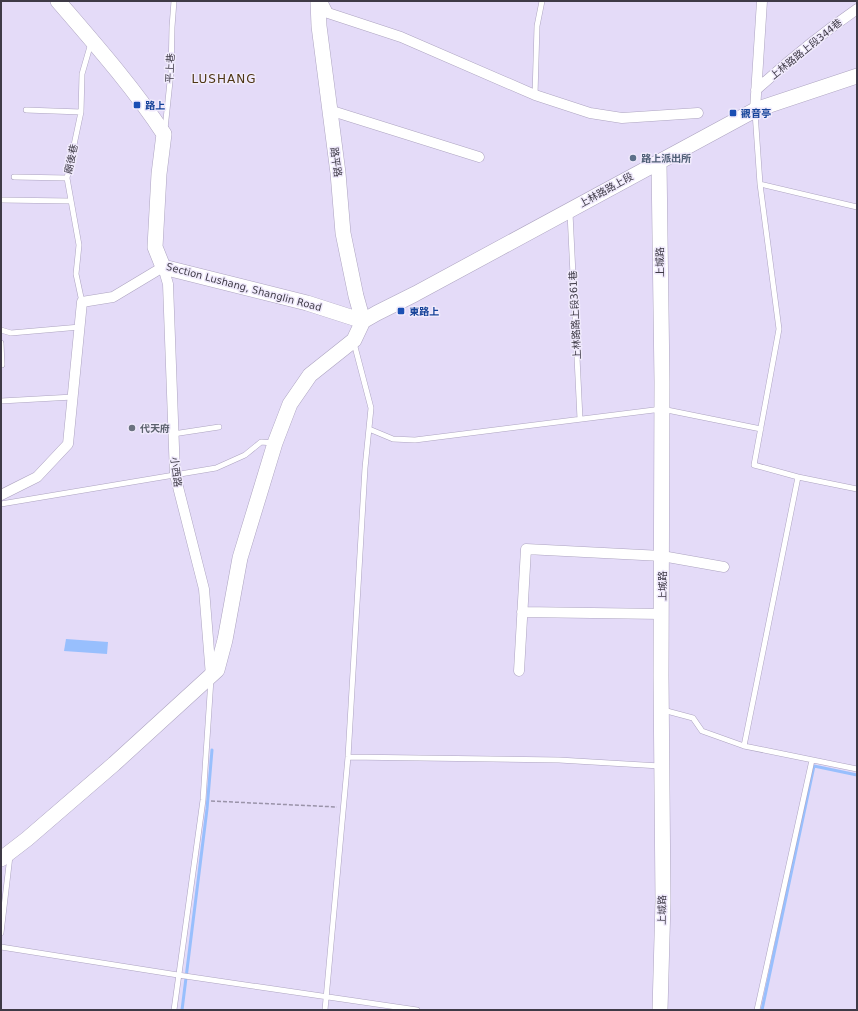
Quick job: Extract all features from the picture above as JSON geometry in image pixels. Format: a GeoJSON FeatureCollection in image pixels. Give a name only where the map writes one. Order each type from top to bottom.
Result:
{"type":"FeatureCollection","features":[{"type":"Feature","properties":{"kind":"street"},"geometry":{"type":"LineString","coordinates":[[58,1],[148,109],[164,134]]}},
{"type":"Feature","properties":{"kind":"street","name":"路平路"},"geometry":{"type":"LineString","coordinates":[[318,1],[319,26],[338,173],[343,233],[356,296],[363,321]]}},
{"type":"Feature","properties":{"kind":"street"},"geometry":{"type":"LineString","coordinates":[[322,1],[328,13],[401,37],[535,95],[590,112],[622,118],[698,113]]}},
{"type":"Feature","properties":{"kind":"street"},"geometry":{"type":"LineString","coordinates":[[754,110],[762,1]]}},
{"type":"Feature","properties":{"kind":"street","name":"上林路路上段344巷"},"geometry":{"type":"LineString","coordinates":[[756,90],[791,58],[857,9]]}},
{"type":"Feature","properties":{"kind":"street","name":"上林路路上段"},"geometry":{"type":"LineString","coordinates":[[363,321],[754,110],[857,76]]}},
{"type":"Feature","properties":{"kind":"street"},"geometry":{"type":"LineString","coordinates":[[329,110],[479,157]]}},
{"type":"Feature","properties":{"kind":"street","name":"Section Lushang, Shanglin Road"},"geometry":{"type":"LineString","coordinates":[[164,134],[159,174],[154,247],[163,267],[307,303],[363,321]]}},
{"type":"Feature","properties":{"kind":"street","name":"上城路"},"geometry":{"type":"LineString","coordinates":[[658,162],[662,409],[662,901],[660,1010]]}},
{"type":"Feature","properties":{"kind":"street"},"geometry":{"type":"LineString","coordinates":[[1,495],[37,477],[68,444],[82,302],[113,297],[163,267]]}},
{"type":"Feature","properties":{"kind":"street","name":"小西路"},"geometry":{"type":"LineString","coordinates":[[163,267],[168,284],[174,475],[204,589],[211,676]]}},
{"type":"Feature","properties":{"kind":"street"},"geometry":{"type":"LineString","coordinates":[[6,855],[27,840],[114,764],[217,670],[225,640],[240,558],[275,443],[290,404],[310,374],[354,340],[363,321]]}},
{"type":"Feature","properties":{"kind":"street"},"geometry":{"type":"LineString","coordinates":[[519,672],[526,549],[662,556],[724,567]]}},
{"type":"Feature","properties":{"kind":"street"},"geometry":{"type":"LineString","coordinates":[[522,612],[662,614]]}},
{"type":"Feature","properties":{"kind":"lane","name":"平上巷"},"geometry":{"type":"LineString","coordinates":[[164,134],[171,72],[174,1]]}},
{"type":"Feature","properties":{"kind":"lane"},"geometry":{"type":"LineString","coordinates":[[535,95],[537,26],[542,1]]}},
{"type":"Feature","properties":{"kind":"lane","name":"廟後巷"},"geometry":{"type":"LineString","coordinates":[[82,302],[76,274],[79,245],[67,178],[81,112],[82,74],[92,40]]}},
{"type":"Feature","properties":{"kind":"lane"},"geometry":{"type":"LineString","coordinates":[[26,110],[81,112]]}},
{"type":"Feature","properties":{"kind":"lane"},"geometry":{"type":"LineString","coordinates":[[754,110],[760,184],[779,330],[754,465],[798,477],[857,489]]}},
{"type":"Feature","properties":{"kind":"lane"},"geometry":{"type":"LineString","coordinates":[[14,177],[67,178]]}},
{"type":"Feature","properties":{"kind":"lane"},"geometry":{"type":"LineString","coordinates":[[760,184],[857,206]]}},
{"type":"Feature","properties":{"kind":"lane"},"geometry":{"type":"LineString","coordinates":[[1,200],[70,201]]}},
{"type":"Feature","properties":{"kind":"lane","name":"上林路路上段361巷"},"geometry":{"type":"LineString","coordinates":[[570,210],[580,420]]}},
{"type":"Feature","properties":{"kind":"lane"},"geometry":{"type":"LineString","coordinates":[[1,330],[11,333],[80,327]]}},
{"type":"Feature","properties":{"kind":"lane"},"geometry":{"type":"LineString","coordinates":[[325,1010],[348,757],[371,408],[354,340]]}},
{"type":"Feature","properties":{"kind":"lane"},"geometry":{"type":"LineString","coordinates":[[1,343],[1,365]]}},
{"type":"Feature","properties":{"kind":"lane"},"geometry":{"type":"LineString","coordinates":[[1,401],[72,397]]}},
{"type":"Feature","properties":{"kind":"lane"},"geometry":{"type":"LineString","coordinates":[[369,429],[392,439],[415,440],[662,409],[761,429]]}},
{"type":"Feature","properties":{"kind":"lane"},"geometry":{"type":"LineString","coordinates":[[173,434],[219,427]]}},
{"type":"Feature","properties":{"kind":"lane"},"geometry":{"type":"LineString","coordinates":[[1,504],[216,468],[245,455],[261,442],[275,443]]}},
{"type":"Feature","properties":{"kind":"lane"},"geometry":{"type":"LineString","coordinates":[[744,746],[798,477]]}},
{"type":"Feature","properties":{"kind":"lane"},"geometry":{"type":"LineString","coordinates":[[174,1010],[203,800],[211,676]]}},
{"type":"Feature","properties":{"kind":"lane"},"geometry":{"type":"LineString","coordinates":[[662,710],[693,718],[702,731],[744,746],[857,769]]}},
{"type":"Feature","properties":{"kind":"lane"},"geometry":{"type":"LineString","coordinates":[[348,757],[559,760],[662,767]]}},
{"type":"Feature","properties":{"kind":"lane"},"geometry":{"type":"LineString","coordinates":[[757,1010],[812,760]]}},
{"type":"Feature","properties":{"kind":"lane"},"geometry":{"type":"LineString","coordinates":[[1,933],[6,855]]}},
{"type":"Feature","properties":{"kind":"lane"},"geometry":{"type":"LineString","coordinates":[[1,947],[417,1010]]}},
{"type":"Feature","properties":{"kind":"path"},"geometry":{"type":"LineString","coordinates":[[203,800],[343,807]]}},
{"type":"Feature","properties":{"kind":"water"},"geometry":{"type":"Polygon","coordinates":[[[66,639],[108,642],[107,654],[64,651],[66,639]]]}},
{"type":"Feature","properties":{"kind":"waterway"},"geometry":{"type":"LineString","coordinates":[[182,1010],[207,809],[212,750]]}},
{"type":"Feature","properties":{"kind":"waterway"},"geometry":{"type":"LineString","coordinates":[[762,1010],[814,766],[857,775]]}},
{"type":"Feature","properties":{"kind":"place","name":"路上"},"geometry":{"type":"Point","coordinates":[137,105]}},
{"type":"Feature","properties":{"kind":"place","name":"觀音亭"},"geometry":{"type":"Point","coordinates":[733,113]}},
{"type":"Feature","properties":{"kind":"place","name":"路上派出所"},"geometry":{"type":"Point","coordinates":[633,158]}},
{"type":"Feature","properties":{"kind":"place","name":"東路上"},"geometry":{"type":"Point","coordinates":[401,311]}},
{"type":"Feature","properties":{"kind":"place","name":"代天府"},"geometry":{"type":"Point","coordinates":[132,428]}},
{"type":"Feature","properties":{"kind":"district","name":"LUSHANG"},"geometry":{"type":"Point","coordinates":[224,79]}}]}
